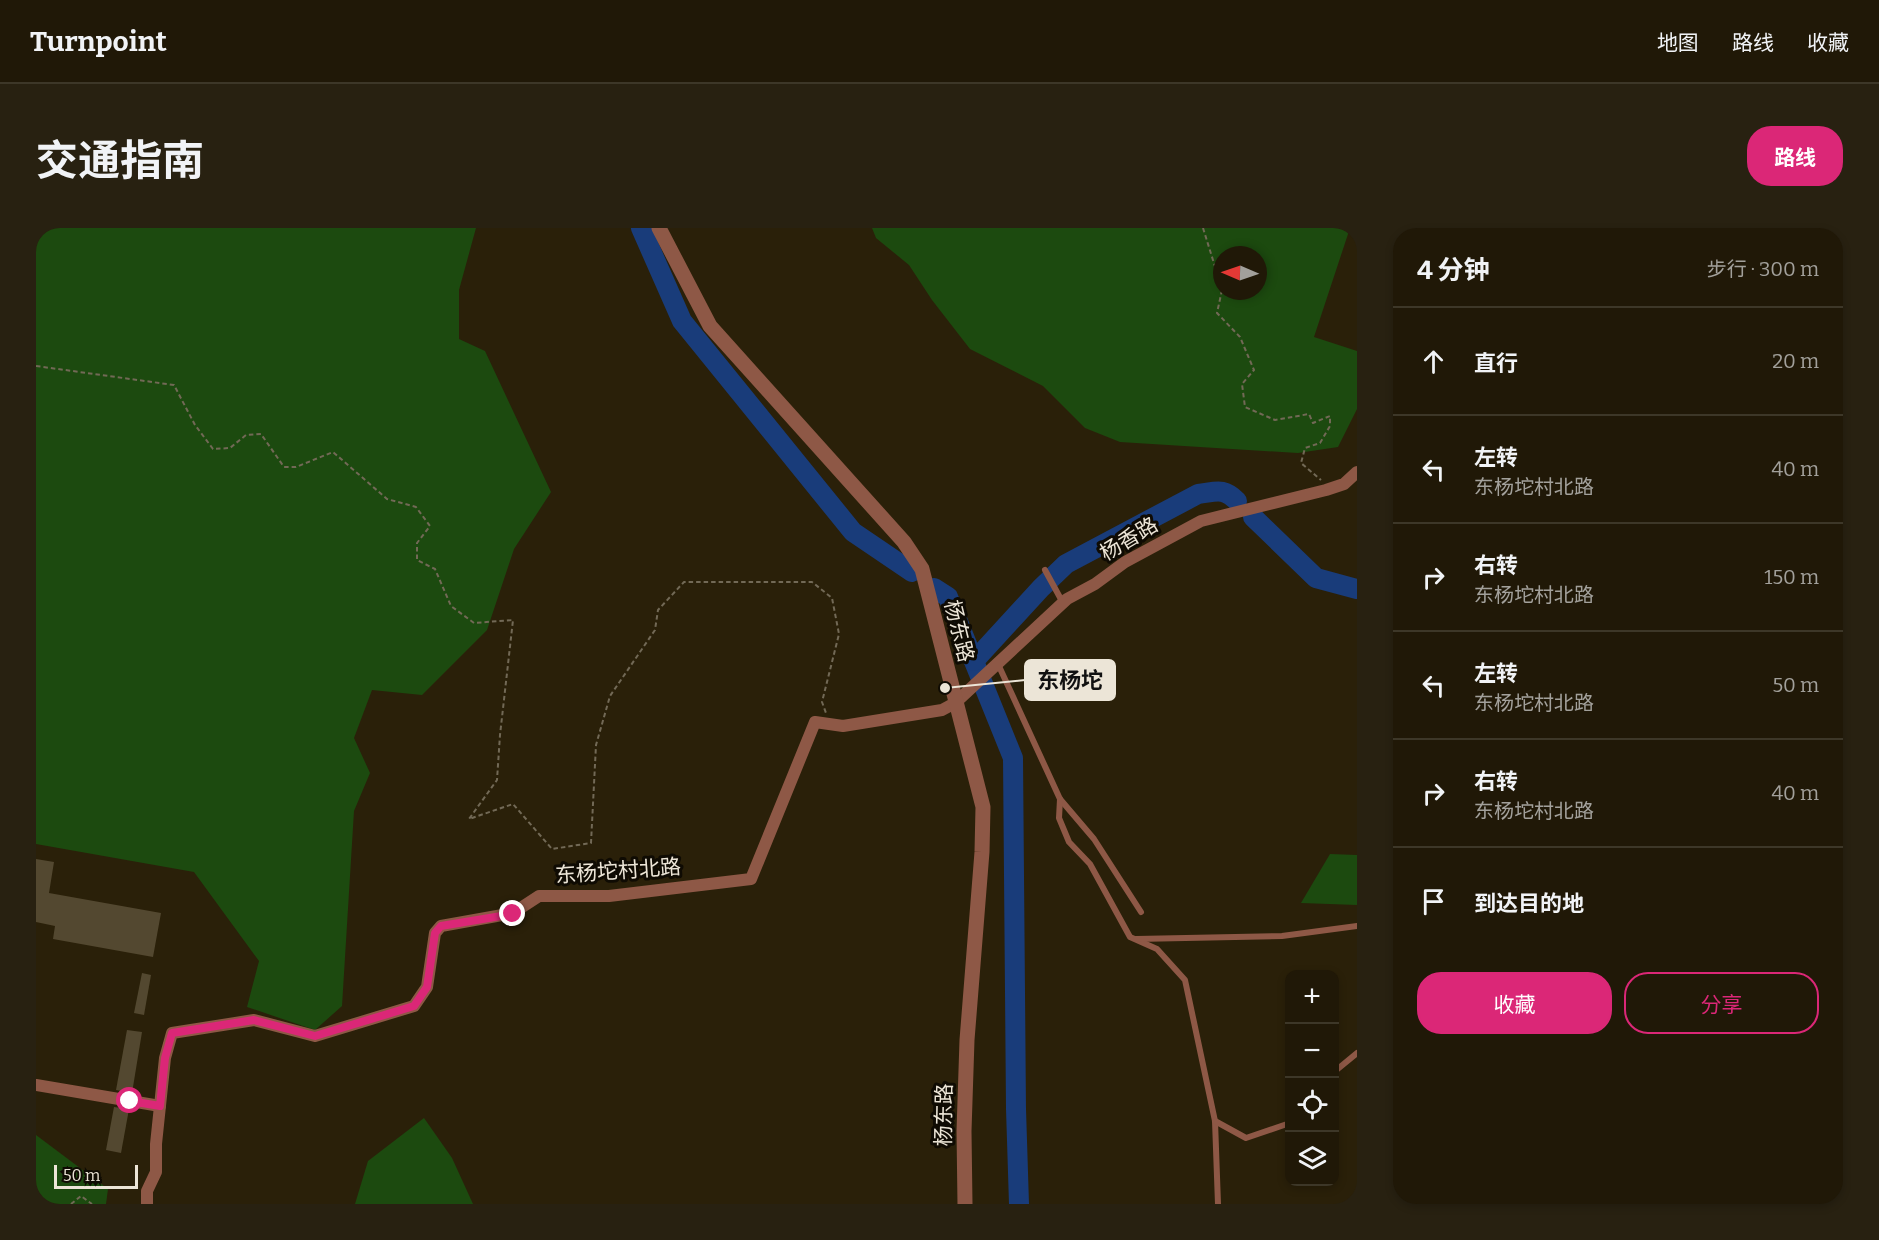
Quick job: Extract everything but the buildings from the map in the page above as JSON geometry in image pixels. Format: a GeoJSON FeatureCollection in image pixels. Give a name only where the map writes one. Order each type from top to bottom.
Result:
{"type":"FeatureCollection","features":[{"type":"Feature","properties":{"kind":"street","name":"杨东路"},"geometry":{"type":"LineString","coordinates":[[659,228],[710,326],[913,553],[922,569],[961,698],[983,807],[982,852],[967,1040],[964,1131],[965,1204]]}},
{"type":"Feature","properties":{"kind":"street","name":"杨香路"},"geometry":{"type":"LineString","coordinates":[[961,698],[1063,604],[1125,562],[1201,521],[1326,490],[1344,484],[1357,472]]}},
{"type":"Feature","properties":{"kind":"street","name":"东杨坨村北路"},"geometry":{"type":"LineString","coordinates":[[147,1204],[147,1191],[156,1172],[165,1058],[172,1033],[254,1020],[315,1036],[414,1006],[427,987],[435,933],[441,926],[513,914],[539,896],[609,896],[751,879],[815,722],[843,726],[942,710],[961,698]]}},
{"type":"Feature","properties":{"kind":"street"},"geometry":{"type":"LineString","coordinates":[[36,1085],[160,1106]]}},
{"type":"Feature","properties":{"kind":"lane"},"geometry":{"type":"LineString","coordinates":[[1045,570],[1063,604]]}},
{"type":"Feature","properties":{"kind":"lane"},"geometry":{"type":"LineString","coordinates":[[994,666],[1060,799],[1094,839],[1141,912]]}},
{"type":"Feature","properties":{"kind":"lane"},"geometry":{"type":"LineString","coordinates":[[1060,799],[1059,818],[1069,842],[1090,864],[1131,937],[1156,949],[1185,980],[1215,1121],[1218,1204]]}},
{"type":"Feature","properties":{"kind":"lane"},"geometry":{"type":"LineString","coordinates":[[1135,939],[1282,936],[1357,926]]}},
{"type":"Feature","properties":{"kind":"lane"},"geometry":{"type":"LineString","coordinates":[[1339,1069],[1357,1053]]}},
{"type":"Feature","properties":{"kind":"lane"},"geometry":{"type":"LineString","coordinates":[[1215,1121],[1246,1138],[1285,1125]]}},
{"type":"Feature","properties":{"kind":"path"},"geometry":{"type":"LineString","coordinates":[[1203,228],[1213,260]]}},
{"type":"Feature","properties":{"kind":"path"},"geometry":{"type":"LineString","coordinates":[[1220,300],[1217,313],[1240,337],[1254,370],[1242,384],[1245,407],[1275,420],[1310,414],[1313,423],[1330,416],[1329,426],[1320,443],[1305,448],[1301,463],[1320,477],[1326,490]]}},
{"type":"Feature","properties":{"kind":"path"},"geometry":{"type":"LineString","coordinates":[[36,366],[174,385],[195,425],[213,449],[230,448],[246,435],[261,434],[284,467],[296,467],[333,452],[387,499],[416,507],[430,526],[417,543],[417,560],[435,568],[451,606],[474,623],[513,620],[497,780],[469,819],[513,804],[552,849],[591,843],[596,745],[610,696],[655,630],[658,610],[684,582],[812,582],[832,598],[839,634],[822,702],[829,725]]}},
{"type":"Feature","properties":{"kind":"path"},"geometry":{"type":"LineString","coordinates":[[71,1204],[81,1196],[92,1204]]}},
{"type":"Feature","properties":{"kind":"green space"},"geometry":{"type":"Polygon","coordinates":[[[36,228],[476,228],[459,290],[459,339],[485,351],[551,492],[514,549],[487,630],[422,695],[372,690],[354,738],[370,773],[354,811],[342,1006],[315,1030],[247,1007],[259,961],[194,872],[36,844],[36,228]]]}},
{"type":"Feature","properties":{"kind":"green space"},"geometry":{"type":"Polygon","coordinates":[[[872,228],[1350,228],[1314,337],[1357,351],[1357,409],[1338,447],[1298,453],[1120,442],[1085,428],[1043,386],[970,349],[932,300],[909,265],[876,238],[872,228]]]}},
{"type":"Feature","properties":{"kind":"green space"},"geometry":{"type":"Polygon","coordinates":[[[1330,854],[1357,855],[1357,905],[1301,903],[1330,854]]]}},
{"type":"Feature","properties":{"kind":"green space"},"geometry":{"type":"Polygon","coordinates":[[[424,1118],[452,1158],[473,1204],[355,1204],[368,1161],[424,1118]]]}},
{"type":"Feature","properties":{"kind":"green space"},"geometry":{"type":"Polygon","coordinates":[[[36,1135],[108,1189],[106,1204],[36,1204],[36,1135]]]}},
{"type":"Feature","properties":{"kind":"waterway"},"geometry":{"type":"LineString","coordinates":[[641,228],[682,321],[853,532],[912,572]]}},
{"type":"Feature","properties":{"kind":"waterway"},"geometry":{"type":"LineString","coordinates":[[974,661],[1066,564],[1198,494],[1223,492],[1237,501]]}},
{"type":"Feature","properties":{"kind":"waterway"},"geometry":{"type":"LineString","coordinates":[[1253,517],[1316,578],[1357,589]]}},
{"type":"Feature","properties":{"kind":"waterway"},"geometry":{"type":"LineString","coordinates":[[934,588],[948,597],[1013,758],[1019,1204]]}},
{"type":"Feature","properties":{"kind":"place","name":"东杨坨"},"geometry":{"type":"Point","coordinates":[945,688]}},
{"type":"Feature","properties":{"kind":"route"},"geometry":{"type":"LineString","coordinates":[[130,1101],[160,1106],[165,1058],[172,1033],[254,1020],[315,1036],[414,1006],[427,987],[435,933],[441,926],[513,914]]}}]}
